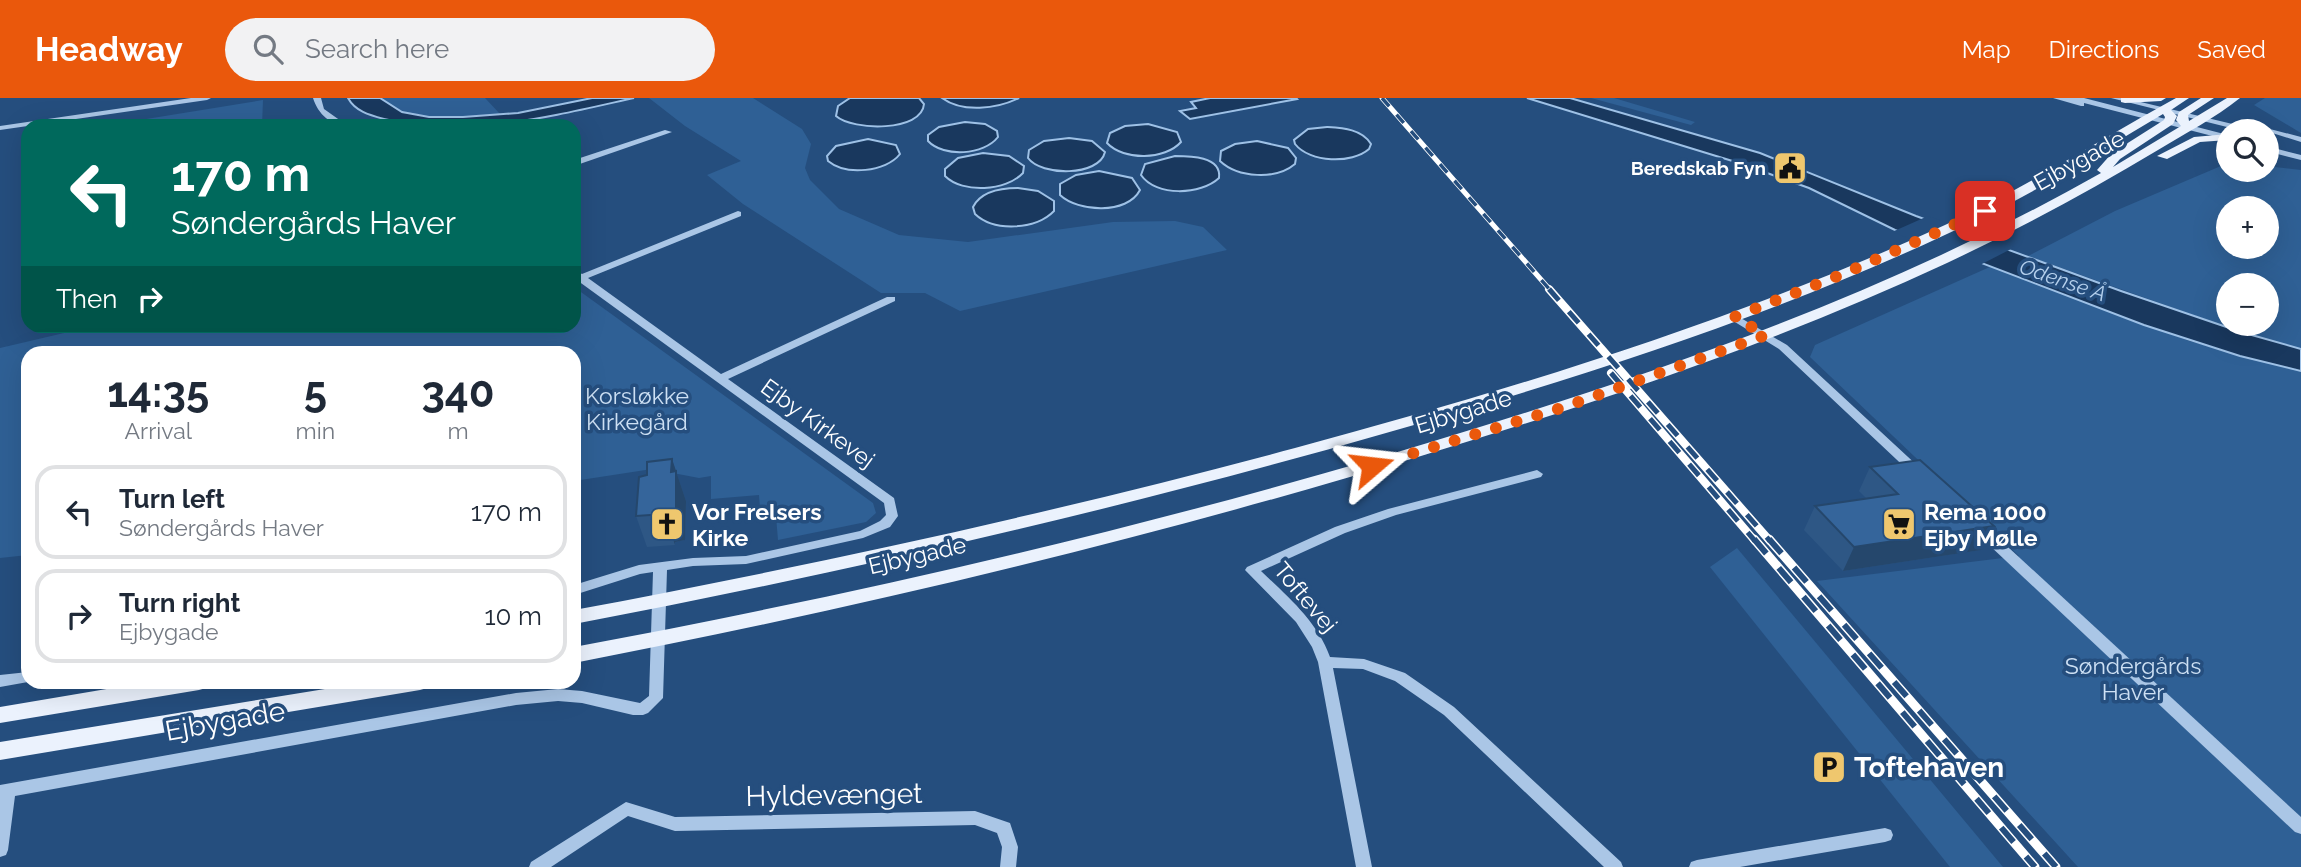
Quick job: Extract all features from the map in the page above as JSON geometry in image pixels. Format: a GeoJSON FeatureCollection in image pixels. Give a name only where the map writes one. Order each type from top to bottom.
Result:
{"type":"FeatureCollection","features":[{"type":"Feature","properties":{"kind":"main road","name":"Ejbygade"},"geometry":{"type":"LineString","coordinates":[[581,654],[944,576],[1217,509],[1372,466],[1564,407],[1766,335],[1935,263],[2006,229],[2091,183],[2175,117],[2184,98]]}},
{"type":"Feature","properties":{"kind":"main road"},"geometry":{"type":"LineString","coordinates":[[2091,183],[2116,156],[2209,98]]}},
{"type":"Feature","properties":{"kind":"main road","name":"Ejbygade"},"geometry":{"type":"LineString","coordinates":[[581,616],[919,548],[1196,481],[1574,372],[1734,317],[1901,249],[2042,181],[2133,126],[2215,111],[2235,98]]}},
{"type":"Feature","properties":{"kind":"main road"},"geometry":{"type":"LineString","coordinates":[[2120,99],[2144,101],[2175,117]]}},
{"type":"Feature","properties":{"kind":"main road"},"geometry":{"type":"LineString","coordinates":[[2091,183],[2149,163],[2198,139],[2216,137]]}},
{"type":"Feature","properties":{"kind":"main road","name":"Ejbygade"},"geometry":{"type":"LineString","coordinates":[[0,715],[157,689]]}},
{"type":"Feature","properties":{"kind":"main road","name":"Ejbygade"},"geometry":{"type":"LineString","coordinates":[[0,751],[377,689]]}},
{"type":"Feature","properties":{"kind":"street"},"geometry":{"type":"LineString","coordinates":[[62,119],[207,98]]}},
{"type":"Feature","properties":{"kind":"street"},"geometry":{"type":"LineString","coordinates":[[317,98],[321,110],[334,119]]}},
{"type":"Feature","properties":{"kind":"street"},"geometry":{"type":"LineString","coordinates":[[2057,98],[2121,116],[2133,126]]}},
{"type":"Feature","properties":{"kind":"street"},"geometry":{"type":"LineString","coordinates":[[2075,98],[2216,124]]}},
{"type":"Feature","properties":{"kind":"street"},"geometry":{"type":"LineString","coordinates":[[2093,98],[2175,117],[2216,132]]}},
{"type":"Feature","properties":{"kind":"street"},"geometry":{"type":"LineString","coordinates":[[2215,111],[2233,121],[2301,142]]}},
{"type":"Feature","properties":{"kind":"street"},"geometry":{"type":"LineString","coordinates":[[0,128],[21,125]]}},
{"type":"Feature","properties":{"kind":"street"},"geometry":{"type":"LineString","coordinates":[[581,161],[668,132]]}},
{"type":"Feature","properties":{"kind":"street"},"geometry":{"type":"LineString","coordinates":[[2279,138],[2301,142]]}},
{"type":"Feature","properties":{"kind":"street"},"geometry":{"type":"LineString","coordinates":[[2279,144],[2301,150]]}},
{"type":"Feature","properties":{"kind":"street"},"geometry":{"type":"LineString","coordinates":[[2279,152],[2301,158]]}},
{"type":"Feature","properties":{"kind":"street","name":"Ejby Kirkevej"},"geometry":{"type":"LineString","coordinates":[[581,273],[738,214]]}},
{"type":"Feature","properties":{"kind":"street","name":"Ejby Kirkevej"},"geometry":{"type":"LineString","coordinates":[[581,278],[890,501]]}},
{"type":"Feature","properties":{"kind":"street","name":"Ejby Kirkevej"},"geometry":{"type":"LineString","coordinates":[[720,379],[891,299]]}},
{"type":"Feature","properties":{"kind":"street"},"geometry":{"type":"LineString","coordinates":[[1734,317],[1783,347],[1926,480]]}},
{"type":"Feature","properties":{"kind":"street","name":"Toftevej"},"geometry":{"type":"LineString","coordinates":[[1364,867],[1327,679],[1327,662],[1312,632],[1252,570],[1340,530],[1392,512],[1537,474]]}},
{"type":"Feature","properties":{"kind":"street","name":"Ejbygade"},"geometry":{"type":"LineString","coordinates":[[581,588],[660,566],[746,560],[863,534],[885,524],[892,516],[890,501]]}},
{"type":"Feature","properties":{"kind":"street"},"geometry":{"type":"LineString","coordinates":[[1965,515],[2301,827]]}},
{"type":"Feature","properties":{"kind":"street"},"geometry":{"type":"LineString","coordinates":[[658,639],[660,566]]}},
{"type":"Feature","properties":{"kind":"street","name":"Ejbygade"},"geometry":{"type":"LineString","coordinates":[[0,850],[4,791],[516,699],[558,695],[643,709],[656,698],[658,639]]}},
{"type":"Feature","properties":{"kind":"street"},"geometry":{"type":"LineString","coordinates":[[1327,662],[1364,664],[1400,677],[1449,711],[1615,867]]}},
{"type":"Feature","properties":{"kind":"street"},"geometry":{"type":"LineString","coordinates":[[0,681],[21,678]]}},
{"type":"Feature","properties":{"kind":"street"},"geometry":{"type":"LineString","coordinates":[[537,867],[626,809]]}},
{"type":"Feature","properties":{"kind":"street","name":"Hyldevænget"},"geometry":{"type":"LineString","coordinates":[[626,809],[674,824],[975,818],[1004,828],[1010,847],[1009,867]]}},
{"type":"Feature","properties":{"kind":"street"},"geometry":{"type":"LineString","coordinates":[[1698,867],[1885,835]]}},
{"type":"Feature","properties":{"kind":"green space"},"geometry":{"type":"Polygon","coordinates":[[[380,98],[485,98],[501,115],[454,118],[421,116],[392,107],[380,98]]]}},
{"type":"Feature","properties":{"kind":"green space"},"geometry":{"type":"Polygon","coordinates":[[[649,98],[753,98],[802,129],[811,144],[805,168],[810,180],[839,209],[899,235],[968,242],[1113,222],[1175,221],[1203,227],[1227,250],[960,311],[925,293],[881,293],[743,204],[707,175],[741,161],[685,126],[649,98]]]}},
{"type":"Feature","properties":{"kind":"green space"},"geometry":{"type":"Polygon","coordinates":[[[1591,98],[1614,98],[1695,122],[1691,125],[1591,98]]]}},
{"type":"Feature","properties":{"kind":"green space"},"geometry":{"type":"Polygon","coordinates":[[[2265,98],[2301,98],[2301,133],[2279,119],[2254,105],[2265,98]]]}},
{"type":"Feature","properties":{"kind":"green space"},"geometry":{"type":"Polygon","coordinates":[[[263,100],[262,119],[146,119],[263,100]]]}},
{"type":"Feature","properties":{"kind":"green space"},"geometry":{"type":"Polygon","coordinates":[[[2279,167],[2301,170],[2301,349],[2255,336],[2279,336],[2279,273],[2216,273],[2216,323],[2028,256],[2115,211],[2216,168],[2216,182],[2279,182],[2279,167]]]}},
{"type":"Feature","properties":{"kind":"green space","name":"Søndergårds Haver"},"geometry":{"type":"Polygon","coordinates":[[[1992,266],[2189,341],[2301,371],[2301,867],[2078,867],[1817,581],[2019,556],[1810,357],[1815,345],[1992,266]]]}},
{"type":"Feature","properties":{"kind":"green space","name":"Korsløkke Kirkegård"},"geometry":{"type":"Polygon","coordinates":[[[581,292],[873,503],[876,513],[866,522],[778,540],[773,507],[760,509],[759,495],[711,499],[711,476],[699,478],[652,469],[581,480],[581,346],[21,346],[21,556],[0,558],[0,348],[64,333],[581,333],[581,292]]]}},
{"type":"Feature","properties":{"kind":"green space"},"geometry":{"type":"Polygon","coordinates":[[[1737,548],[2003,867],[1950,867],[1710,567],[1737,548]]]}},
{"type":"Feature","properties":{"kind":"water"},"geometry":{"type":"Polygon","coordinates":[[[348,98],[380,98],[402,112],[429,117],[463,117],[518,113],[592,98],[634,98],[535,119],[387,119],[368,114],[348,98]]]}},
{"type":"Feature","properties":{"kind":"water"},"geometry":{"type":"Polygon","coordinates":[[[850,98],[919,98],[924,104],[920,113],[912,120],[900,124],[871,126],[845,121],[836,116],[838,106],[850,98]]]}},
{"type":"Feature","properties":{"kind":"water"},"geometry":{"type":"Polygon","coordinates":[[[942,98],[1019,98],[1001,105],[980,108],[959,106],[942,98]]]}},
{"type":"Feature","properties":{"kind":"water"},"geometry":{"type":"Polygon","coordinates":[[[1210,98],[1297,99],[1190,119],[1180,111],[1196,108],[1191,102],[1210,98]]]}},
{"type":"Feature","properties":{"kind":"water","name":"Odense Å"},"geometry":{"type":"Polygon","coordinates":[[[1527,98],[1570,98],[1760,153],[1916,216],[2216,323],[2216,336],[2255,336],[2301,349],[2301,371],[2240,356],[2144,325],[1895,230],[1809,188],[1739,163],[1527,98]]]}},
{"type":"Feature","properties":{"kind":"water"},"geometry":{"type":"Polygon","coordinates":[[[965,122],[985,124],[997,131],[998,137],[983,148],[964,152],[944,150],[928,141],[928,135],[939,127],[965,122]]]}},
{"type":"Feature","properties":{"kind":"water"},"geometry":{"type":"Polygon","coordinates":[[[1148,124],[1177,132],[1181,142],[1165,152],[1144,156],[1123,153],[1107,143],[1110,133],[1125,126],[1148,124]]]}},
{"type":"Feature","properties":{"kind":"water"},"geometry":{"type":"Polygon","coordinates":[[[1308,129],[1346,129],[1363,135],[1371,144],[1369,149],[1352,157],[1331,159],[1310,155],[1295,144],[1294,140],[1308,129]]]}},
{"type":"Feature","properties":{"kind":"water"},"geometry":{"type":"Polygon","coordinates":[[[1069,138],[1092,141],[1105,152],[1101,160],[1081,170],[1056,171],[1035,164],[1028,158],[1029,150],[1044,141],[1069,138]]]}},
{"type":"Feature","properties":{"kind":"water"},"geometry":{"type":"Polygon","coordinates":[[[868,139],[896,145],[900,154],[885,165],[866,170],[845,169],[828,161],[827,156],[836,146],[868,139]]]}},
{"type":"Feature","properties":{"kind":"water"},"geometry":{"type":"Polygon","coordinates":[[[1257,141],[1288,148],[1296,158],[1295,164],[1278,173],[1257,175],[1237,171],[1220,161],[1221,151],[1235,144],[1257,141]]]}},
{"type":"Feature","properties":{"kind":"water"},"geometry":{"type":"Polygon","coordinates":[[[983,153],[1009,156],[1024,166],[1023,173],[1006,184],[984,188],[962,186],[945,176],[945,169],[958,158],[983,153]]]}},
{"type":"Feature","properties":{"kind":"water"},"geometry":{"type":"Polygon","coordinates":[[[1175,156],[1210,161],[1219,171],[1219,178],[1201,188],[1179,191],[1157,187],[1141,175],[1145,164],[1175,156]]]}},
{"type":"Feature","properties":{"kind":"water"},"geometry":{"type":"Polygon","coordinates":[[[1099,171],[1132,178],[1140,190],[1125,204],[1102,208],[1078,205],[1060,195],[1060,184],[1076,175],[1099,171]]]}},
{"type":"Feature","properties":{"kind":"water"},"geometry":{"type":"Polygon","coordinates":[[[1018,188],[1038,191],[1054,201],[1054,211],[1037,222],[1015,226],[993,224],[975,214],[973,207],[981,197],[998,190],[1018,188]]]}},
{"type":"Feature","properties":{"kind":"pier"},"geometry":{"type":"Polygon","coordinates":[[[1928,216],[2015,247],[1980,265],[1892,232],[1928,216]]]}},
{"type":"Feature","properties":{"kind":"building"},"geometry":{"type":"Polygon","coordinates":[[[672,459],[671,472],[676,471],[676,509],[666,511],[665,514],[636,516],[639,477],[647,475],[647,462],[672,459]]]}},
{"type":"Feature","properties":{"kind":"building"},"geometry":{"type":"Polygon","coordinates":[[[1920,460],[1994,526],[1854,547],[1815,506],[1898,494],[1870,467],[1920,460]]]}},
{"type":"Feature","properties":{"kind":"railway"},"geometry":{"type":"LineString","coordinates":[[1382,98],[1551,291]]}},
{"type":"Feature","properties":{"kind":"railway"},"geometry":{"type":"LineString","coordinates":[[1549,289],[1770,541]]}},
{"type":"Feature","properties":{"kind":"railway"},"geometry":{"type":"LineString","coordinates":[[1611,373],[1755,541]]}},
{"type":"Feature","properties":{"kind":"railway"},"geometry":{"type":"LineString","coordinates":[[1754,539],[2035,867]]}},
{"type":"Feature","properties":{"kind":"railway"},"geometry":{"type":"LineString","coordinates":[[1769,539],[2056,867]]}},
{"type":"Feature","properties":{"kind":"place","name":"Beredskab Fyn"},"geometry":{"type":"Point","coordinates":[1790,168]}},
{"type":"Feature","properties":{"kind":"place","name":"Vor Frelsers Kirke"},"geometry":{"type":"Point","coordinates":[667,524]}},
{"type":"Feature","properties":{"kind":"place","name":"Rema 1000 Ejby Mølle"},"geometry":{"type":"Point","coordinates":[1899,524]}},
{"type":"Feature","properties":{"kind":"place","name":"Toftehaven"},"geometry":{"type":"Point","coordinates":[1829,767]}},
{"type":"Feature","properties":{"kind":"route"},"geometry":{"type":"LineString","coordinates":[[1372,466],[1564,407],[1766,335],[1734,317],[1843,274],[1985,211]]}}]}
